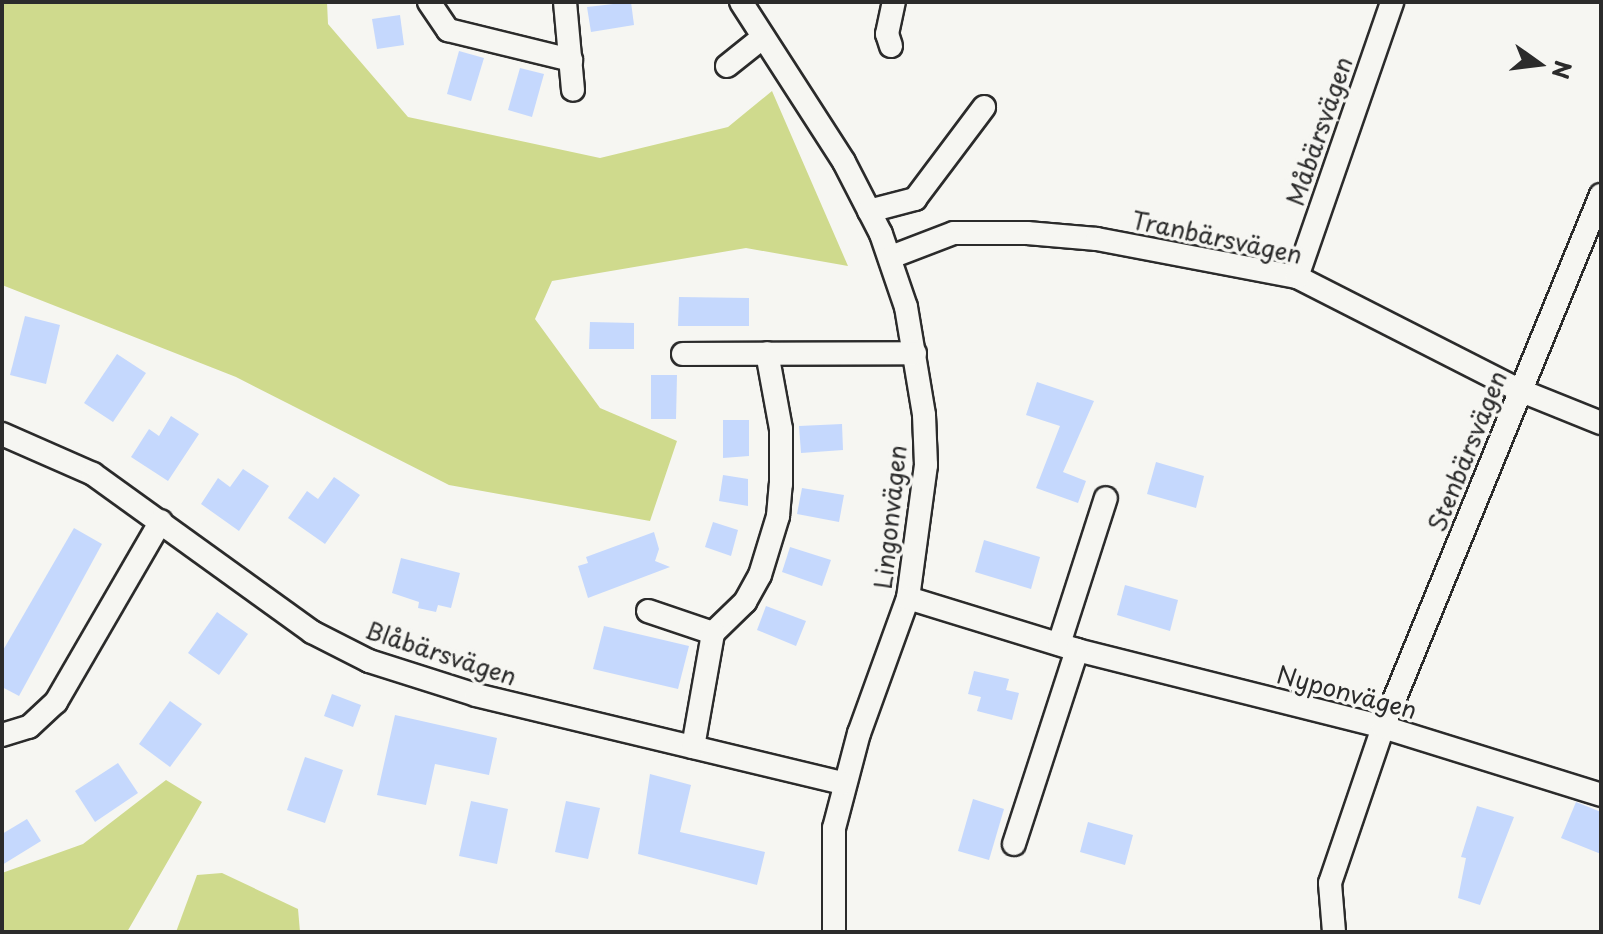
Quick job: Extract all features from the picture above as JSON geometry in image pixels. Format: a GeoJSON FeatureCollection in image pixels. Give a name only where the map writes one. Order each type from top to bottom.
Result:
{"type":"FeatureCollection","features":[{"type":"Feature","properties":{"kind":"street"},"geometry":{"type":"LineString","coordinates":[[429,2],[448,30],[571,60]]}},
{"type":"Feature","properties":{"kind":"street"},"geometry":{"type":"LineString","coordinates":[[565,2],[573,90]]}},
{"type":"Feature","properties":{"kind":"street","name":"Lingonvägen"},"geometry":{"type":"LineString","coordinates":[[741,2],[761,39],[844,162],[869,211],[891,257],[915,353],[926,465],[908,598],[843,783],[831,862],[834,932]]}},
{"type":"Feature","properties":{"kind":"street"},"geometry":{"type":"LineString","coordinates":[[891,46],[887,34],[894,2]]}},
{"type":"Feature","properties":{"kind":"street","name":"Måbärsvägen"},"geometry":{"type":"LineString","coordinates":[[1297,277],[1392,2]]}},
{"type":"Feature","properties":{"kind":"street"},"geometry":{"type":"LineString","coordinates":[[727,66],[761,39]]}},
{"type":"Feature","properties":{"kind":"street"},"geometry":{"type":"LineString","coordinates":[[869,211],[915,199],[984,107]]}},
{"type":"Feature","properties":{"kind":"street","name":"Stenbärsvägen"},"geometry":{"type":"LineString","coordinates":[[1334,932],[1330,883],[1383,727],[1601,195]]}},
{"type":"Feature","properties":{"kind":"street","name":"Tranbärsvägen"},"geometry":{"type":"LineString","coordinates":[[891,257],[954,233],[1027,233],[1097,239],[1297,277],[1519,390],[1601,423]]}},
{"type":"Feature","properties":{"kind":"street"},"geometry":{"type":"LineString","coordinates":[[693,747],[713,633],[745,602],[760,575],[778,516],[781,429],[767,353]]}},
{"type":"Feature","properties":{"kind":"street"},"geometry":{"type":"LineString","coordinates":[[683,354],[915,353]]}},
{"type":"Feature","properties":{"kind":"street","name":"Blåbärsvägen"},"geometry":{"type":"LineString","coordinates":[[2,434],[93,474],[312,632],[369,661],[476,695],[843,783]]}},
{"type":"Feature","properties":{"kind":"street"},"geometry":{"type":"LineString","coordinates":[[1014,844],[1106,498]]}},
{"type":"Feature","properties":{"kind":"street"},"geometry":{"type":"LineString","coordinates":[[2,735],[29,727],[56,702],[161,521]]}},
{"type":"Feature","properties":{"kind":"street","name":"Nyponvägen"},"geometry":{"type":"LineString","coordinates":[[908,598],[1068,647],[1383,727],[1601,795]]}},
{"type":"Feature","properties":{"kind":"street"},"geometry":{"type":"LineString","coordinates":[[648,611],[713,633]]}},
{"type":"Feature","properties":{"kind":"green space"},"geometry":{"type":"Polygon","coordinates":[[[2,2],[327,2],[328,24],[408,117],[600,158],[728,127],[772,91],[848,266],[746,248],[552,281],[535,319],[600,408],[677,441],[650,521],[449,485],[236,377],[2,285],[2,2]]]}},
{"type":"Feature","properties":{"kind":"green space"},"geometry":{"type":"Polygon","coordinates":[[[166,780],[202,802],[127,932],[2,932],[2,873],[83,844],[166,780]]]}},
{"type":"Feature","properties":{"kind":"green space"},"geometry":{"type":"Polygon","coordinates":[[[222,873],[298,909],[300,932],[176,932],[197,875],[222,873]]]}},
{"type":"Feature","properties":{"kind":"building"},"geometry":{"type":"Polygon","coordinates":[[[631,2],[634,25],[591,32],[587,7],[631,2]]]}},
{"type":"Feature","properties":{"kind":"building"},"geometry":{"type":"Polygon","coordinates":[[[400,15],[404,45],[377,49],[372,19],[400,15]]]}},
{"type":"Feature","properties":{"kind":"building"},"geometry":{"type":"Polygon","coordinates":[[[459,51],[484,58],[471,101],[447,94],[459,51]]]}},
{"type":"Feature","properties":{"kind":"building"},"geometry":{"type":"Polygon","coordinates":[[[520,68],[544,74],[532,117],[508,110],[520,68]]]}},
{"type":"Feature","properties":{"kind":"building"},"geometry":{"type":"Polygon","coordinates":[[[679,297],[749,298],[749,326],[678,326],[679,297]]]}},
{"type":"Feature","properties":{"kind":"building"},"geometry":{"type":"Polygon","coordinates":[[[25,316],[60,325],[46,384],[10,375],[25,316]]]}},
{"type":"Feature","properties":{"kind":"building"},"geometry":{"type":"Polygon","coordinates":[[[590,322],[634,323],[634,349],[589,349],[590,322]]]}},
{"type":"Feature","properties":{"kind":"building"},"geometry":{"type":"Polygon","coordinates":[[[117,354],[146,373],[113,422],[84,403],[117,354]]]}},
{"type":"Feature","properties":{"kind":"building"},"geometry":{"type":"Polygon","coordinates":[[[651,375],[677,375],[676,419],[651,419],[651,375]]]}},
{"type":"Feature","properties":{"kind":"building"},"geometry":{"type":"Polygon","coordinates":[[[1037,382],[1094,401],[1063,472],[1086,481],[1078,503],[1036,488],[1060,426],[1026,415],[1037,382]]]}},
{"type":"Feature","properties":{"kind":"building"},"geometry":{"type":"Polygon","coordinates":[[[171,416],[199,434],[168,481],[131,457],[149,429],[159,436],[171,416]]]}},
{"type":"Feature","properties":{"kind":"building"},"geometry":{"type":"Polygon","coordinates":[[[723,420],[749,420],[749,456],[723,458],[723,420]]]}},
{"type":"Feature","properties":{"kind":"building"},"geometry":{"type":"Polygon","coordinates":[[[842,424],[843,450],[801,453],[799,426],[842,424]]]}},
{"type":"Feature","properties":{"kind":"building"},"geometry":{"type":"Polygon","coordinates":[[[1156,462],[1204,476],[1196,508],[1147,494],[1156,462]]]}},
{"type":"Feature","properties":{"kind":"building"},"geometry":{"type":"Polygon","coordinates":[[[243,469],[269,486],[239,531],[201,504],[218,478],[230,487],[243,469]]]}},
{"type":"Feature","properties":{"kind":"building"},"geometry":{"type":"Polygon","coordinates":[[[723,475],[748,479],[748,506],[719,501],[723,475]]]}},
{"type":"Feature","properties":{"kind":"building"},"geometry":{"type":"Polygon","coordinates":[[[334,477],[360,495],[325,544],[288,518],[307,491],[318,499],[334,477]]]}},
{"type":"Feature","properties":{"kind":"building"},"geometry":{"type":"Polygon","coordinates":[[[802,488],[844,495],[839,522],[797,514],[802,488]]]}},
{"type":"Feature","properties":{"kind":"building"},"geometry":{"type":"Polygon","coordinates":[[[713,522],[738,530],[731,556],[705,547],[713,522]]]}},
{"type":"Feature","properties":{"kind":"building"},"geometry":{"type":"Polygon","coordinates":[[[74,528],[102,544],[19,696],[2,687],[2,652],[74,528]]]}},
{"type":"Feature","properties":{"kind":"building"},"geometry":{"type":"Polygon","coordinates":[[[654,532],[659,549],[655,561],[670,567],[588,598],[578,566],[588,563],[586,557],[654,532]]]}},
{"type":"Feature","properties":{"kind":"building"},"geometry":{"type":"Polygon","coordinates":[[[984,540],[1040,557],[1031,589],[975,572],[984,540]]]}},
{"type":"Feature","properties":{"kind":"building"},"geometry":{"type":"Polygon","coordinates":[[[790,547],[831,560],[822,586],[782,572],[790,547]]]}},
{"type":"Feature","properties":{"kind":"building"},"geometry":{"type":"Polygon","coordinates":[[[401,558],[460,573],[451,608],[438,605],[436,612],[418,608],[419,602],[392,593],[401,558]]]}},
{"type":"Feature","properties":{"kind":"building"},"geometry":{"type":"Polygon","coordinates":[[[1125,585],[1178,600],[1170,631],[1117,615],[1125,585]]]}},
{"type":"Feature","properties":{"kind":"building"},"geometry":{"type":"Polygon","coordinates":[[[766,606],[806,621],[796,646],[757,630],[766,606]]]}},
{"type":"Feature","properties":{"kind":"building"},"geometry":{"type":"Polygon","coordinates":[[[217,612],[248,634],[219,675],[188,653],[217,612]]]}},
{"type":"Feature","properties":{"kind":"building"},"geometry":{"type":"Polygon","coordinates":[[[604,626],[689,646],[678,689],[593,669],[604,626]]]}},
{"type":"Feature","properties":{"kind":"building"},"geometry":{"type":"Polygon","coordinates":[[[974,671],[1009,679],[1006,690],[1019,693],[1012,720],[977,711],[981,697],[968,694],[974,671]]]}},
{"type":"Feature","properties":{"kind":"building"},"geometry":{"type":"Polygon","coordinates":[[[332,694],[361,705],[353,727],[324,716],[332,694]]]}},
{"type":"Feature","properties":{"kind":"building"},"geometry":{"type":"Polygon","coordinates":[[[170,701],[202,724],[170,767],[139,744],[170,701]]]}},
{"type":"Feature","properties":{"kind":"building"},"geometry":{"type":"Polygon","coordinates":[[[395,715],[497,738],[489,775],[435,764],[426,805],[377,795],[395,715]]]}},
{"type":"Feature","properties":{"kind":"building"},"geometry":{"type":"Polygon","coordinates":[[[305,757],[343,770],[325,823],[287,810],[305,757]]]}},
{"type":"Feature","properties":{"kind":"building"},"geometry":{"type":"Polygon","coordinates":[[[118,763],[138,793],[95,822],[75,791],[118,763]]]}},
{"type":"Feature","properties":{"kind":"building"},"geometry":{"type":"Polygon","coordinates":[[[650,774],[691,785],[680,832],[765,852],[757,885],[638,854],[650,774]]]}},
{"type":"Feature","properties":{"kind":"building"},"geometry":{"type":"Polygon","coordinates":[[[973,799],[1004,809],[989,860],[958,851],[973,799]]]}},
{"type":"Feature","properties":{"kind":"building"},"geometry":{"type":"Polygon","coordinates":[[[471,801],[508,809],[497,864],[459,856],[471,801]]]}},
{"type":"Feature","properties":{"kind":"building"},"geometry":{"type":"Polygon","coordinates":[[[566,801],[600,808],[588,859],[555,852],[566,801]]]}},
{"type":"Feature","properties":{"kind":"building"},"geometry":{"type":"Polygon","coordinates":[[[1576,802],[1601,812],[1601,854],[1561,838],[1576,802]]]}},
{"type":"Feature","properties":{"kind":"building"},"geometry":{"type":"Polygon","coordinates":[[[1477,806],[1514,817],[1480,905],[1458,898],[1466,858],[1461,857],[1477,806]]]}},
{"type":"Feature","properties":{"kind":"building"},"geometry":{"type":"Polygon","coordinates":[[[27,819],[41,841],[2,865],[2,834],[27,819]]]}},
{"type":"Feature","properties":{"kind":"building"},"geometry":{"type":"Polygon","coordinates":[[[1088,822],[1133,835],[1125,865],[1080,852],[1088,822]]]}}]}
